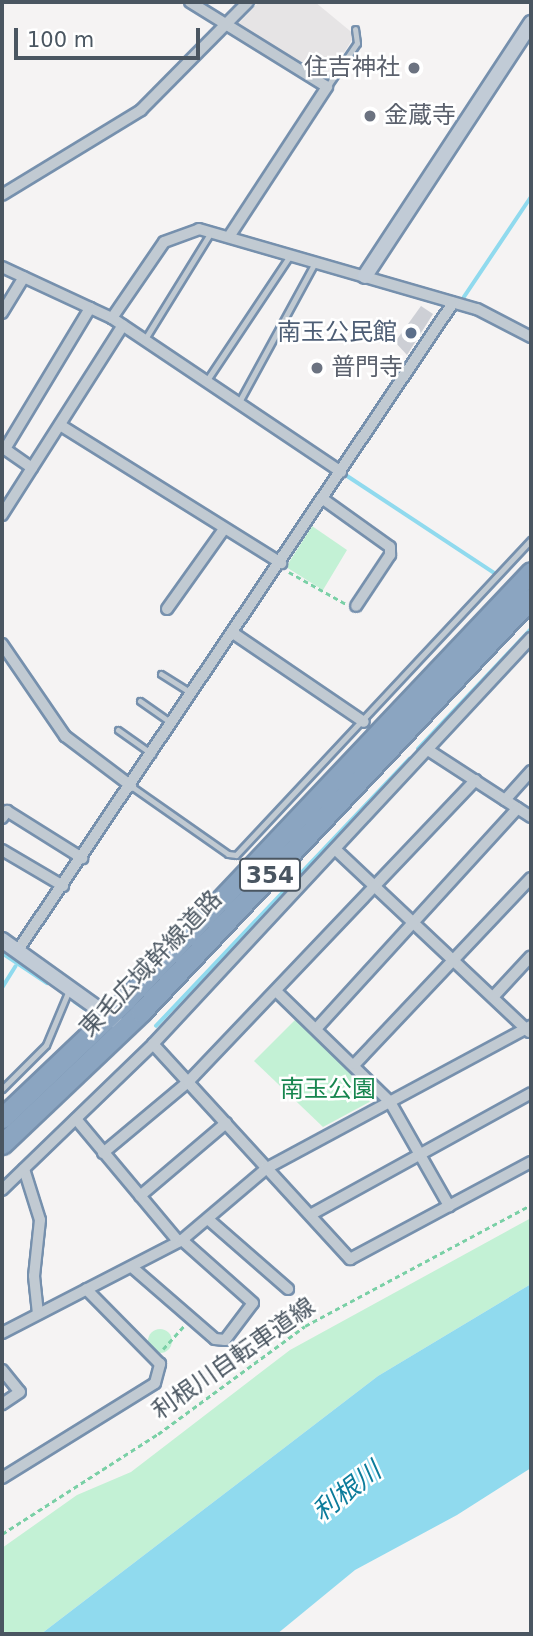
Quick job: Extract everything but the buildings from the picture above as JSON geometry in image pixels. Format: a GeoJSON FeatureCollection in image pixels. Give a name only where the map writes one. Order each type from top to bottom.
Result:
{"type":"FeatureCollection","features":[{"type":"Feature","properties":{"kind":"highway","name":"東毛広域幹線道路"},"geometry":{"type":"LineString","coordinates":[[2,1144],[531,572]]}},
{"type":"Feature","properties":{"kind":"highway","name":"東毛広域幹線道路"},"geometry":{"type":"LineString","coordinates":[[2,1118],[117,1022],[531,598]]}},
{"type":"Feature","properties":{"kind":"street"},"geometry":{"type":"LineString","coordinates":[[190,2],[327,87],[230,235]]}},
{"type":"Feature","properties":{"kind":"street"},"geometry":{"type":"LineString","coordinates":[[2,195],[141,110],[248,2]]}},
{"type":"Feature","properties":{"kind":"street"},"geometry":{"type":"LineString","coordinates":[[365,276],[531,23]]}},
{"type":"Feature","properties":{"kind":"street"},"geometry":{"type":"LineString","coordinates":[[112,318],[164,242],[192,230],[230,235],[485,312],[531,337]]}},
{"type":"Feature","properties":{"kind":"street"},"geometry":{"type":"LineString","coordinates":[[2,267],[112,318],[341,472]]}},
{"type":"Feature","properties":{"kind":"street"},"geometry":{"type":"LineString","coordinates":[[2,313],[24,277]]}},
{"type":"Feature","properties":{"kind":"street"},"geometry":{"type":"LineString","coordinates":[[18,950],[281,563],[453,303]]}},
{"type":"Feature","properties":{"kind":"street"},"geometry":{"type":"LineString","coordinates":[[32,468],[5,449],[90,308]]}},
{"type":"Feature","properties":{"kind":"street"},"geometry":{"type":"LineString","coordinates":[[2,514],[123,325]]}},
{"type":"Feature","properties":{"kind":"street"},"geometry":{"type":"LineString","coordinates":[[60,425],[281,563]]}},
{"type":"Feature","properties":{"kind":"street"},"geometry":{"type":"LineString","coordinates":[[323,499],[390,547],[390,555],[356,606]]}},
{"type":"Feature","properties":{"kind":"street"},"geometry":{"type":"LineString","coordinates":[[167,609],[224,529]]}},
{"type":"Feature","properties":{"kind":"street"},"geometry":{"type":"LineString","coordinates":[[233,633],[364,722]]}},
{"type":"Feature","properties":{"kind":"street"},"geometry":{"type":"LineString","coordinates":[[2,1190],[153,1044],[531,638]]}},
{"type":"Feature","properties":{"kind":"street"},"geometry":{"type":"LineString","coordinates":[[2,644],[65,736],[131,786]]}},
{"type":"Feature","properties":{"kind":"street"},"geometry":{"type":"LineString","coordinates":[[428,750],[531,817]]}},
{"type":"Feature","properties":{"kind":"street"},"geometry":{"type":"LineString","coordinates":[[505,800],[531,771]]}},
{"type":"Feature","properties":{"kind":"street"},"geometry":{"type":"LineString","coordinates":[[103,1153],[188,1082],[476,780]]}},
{"type":"Feature","properties":{"kind":"street"},"geometry":{"type":"LineString","coordinates":[[316,1029],[518,808]]}},
{"type":"Feature","properties":{"kind":"street"},"geometry":{"type":"LineString","coordinates":[[2,818],[6,811],[82,858]]}},
{"type":"Feature","properties":{"kind":"street"},"geometry":{"type":"LineString","coordinates":[[2,1332],[133,1268],[181,1241],[209,1220],[267,1168],[530,1030],[335,849]]}},
{"type":"Feature","properties":{"kind":"street"},"geometry":{"type":"LineString","coordinates":[[2,850],[63,886]]}},
{"type":"Feature","properties":{"kind":"street"},"geometry":{"type":"LineString","coordinates":[[355,1064],[531,878]]}},
{"type":"Feature","properties":{"kind":"street"},"geometry":{"type":"LineString","coordinates":[[2,940],[117,1022]]}},
{"type":"Feature","properties":{"kind":"street"},"geometry":{"type":"LineString","coordinates":[[494,996],[531,956]]}},
{"type":"Feature","properties":{"kind":"street"},"geometry":{"type":"LineString","coordinates":[[276,992],[355,1064],[390,1102],[449,1206]]}},
{"type":"Feature","properties":{"kind":"street"},"geometry":{"type":"LineString","coordinates":[[153,1044],[351,1259],[531,1162]]}},
{"type":"Feature","properties":{"kind":"street"},"geometry":{"type":"LineString","coordinates":[[312,1214],[531,1093]]}},
{"type":"Feature","properties":{"kind":"street"},"geometry":{"type":"LineString","coordinates":[[76,1119],[181,1241],[253,1303],[225,1340],[215,1339],[133,1268]]}},
{"type":"Feature","properties":{"kind":"street"},"geometry":{"type":"LineString","coordinates":[[140,1196],[226,1123]]}},
{"type":"Feature","properties":{"kind":"street"},"geometry":{"type":"LineString","coordinates":[[24,1169],[40,1220],[34,1276],[38,1314]]}},
{"type":"Feature","properties":{"kind":"street"},"geometry":{"type":"LineString","coordinates":[[209,1220],[288,1289]]}},
{"type":"Feature","properties":{"kind":"street"},"geometry":{"type":"LineString","coordinates":[[2,1478],[155,1383],[160,1364],[86,1289]]}},
{"type":"Feature","properties":{"kind":"street"},"geometry":{"type":"LineString","coordinates":[[2,1370],[20,1392],[2,1404]]}},
{"type":"Feature","properties":{"kind":"lane"},"geometry":{"type":"LineString","coordinates":[[327,87],[357,43],[355,29]]}},
{"type":"Feature","properties":{"kind":"lane"},"geometry":{"type":"LineString","coordinates":[[145,340],[212,231]]}},
{"type":"Feature","properties":{"kind":"lane"},"geometry":{"type":"LineString","coordinates":[[207,380],[291,254]]}},
{"type":"Feature","properties":{"kind":"lane"},"geometry":{"type":"LineString","coordinates":[[239,402],[316,261]]}},
{"type":"Feature","properties":{"kind":"lane"},"geometry":{"type":"LineString","coordinates":[[131,786],[228,855],[236,855],[364,722],[531,540]]}},
{"type":"Feature","properties":{"kind":"lane"},"geometry":{"type":"LineString","coordinates":[[161,674],[192,694]]}},
{"type":"Feature","properties":{"kind":"lane"},"geometry":{"type":"LineString","coordinates":[[140,701],[172,724]]}},
{"type":"Feature","properties":{"kind":"lane"},"geometry":{"type":"LineString","coordinates":[[118,730],[152,754]]}},
{"type":"Feature","properties":{"kind":"lane"},"geometry":{"type":"LineString","coordinates":[[2,1089],[46,1045],[70,989]]}},
{"type":"Feature","properties":{"kind":"path"},"geometry":{"type":"LineString","coordinates":[[281,563],[318,592],[356,606]]}},
{"type":"Feature","properties":{"kind":"path","name":"利根川自転車道線"},"geometry":{"type":"LineString","coordinates":[[2,1534],[158,1434],[306,1326],[531,1205]]}},
{"type":"Feature","properties":{"kind":"path"},"geometry":{"type":"LineString","coordinates":[[155,1359],[191,1318]]}},
{"type":"Feature","properties":{"kind":"shaded area"},"geometry":{"type":"Polygon","coordinates":[[[259,2],[315,2],[355,35],[327,80],[237,25],[259,2]]]}},
{"type":"Feature","properties":{"kind":"green space"},"geometry":{"type":"Polygon","coordinates":[[[312,526],[347,550],[323,590],[286,567],[312,526]]]}},
{"type":"Feature","properties":{"kind":"green space","name":"南玉公園"},"geometry":{"type":"Polygon","coordinates":[[[296,1019],[374,1093],[375,1099],[323,1127],[254,1061],[296,1019]]]}},
{"type":"Feature","properties":{"kind":"green space"},"geometry":{"type":"Polygon","coordinates":[[[531,1218],[531,1284],[378,1376],[41,1634],[2,1634],[2,1548],[77,1495],[131,1472],[290,1350],[531,1218]]]}},
{"type":"Feature","properties":{"kind":"green space"},"geometry":{"type":"Polygon","coordinates":[[[160,1329],[169,1332],[172,1341],[169,1350],[160,1353],[151,1350],[148,1341],[151,1332],[160,1329]]]}},
{"type":"Feature","properties":{"kind":"water","name":"利根川"},"geometry":{"type":"Polygon","coordinates":[[[531,1284],[531,1468],[457,1515],[355,1570],[277,1634],[41,1634],[378,1376],[531,1284]]]}},
{"type":"Feature","properties":{"kind":"waterway"},"geometry":{"type":"LineString","coordinates":[[464,297],[531,197]]}},
{"type":"Feature","properties":{"kind":"waterway"},"geometry":{"type":"LineString","coordinates":[[346,475],[496,574]]}},
{"type":"Feature","properties":{"kind":"waterway"},"geometry":{"type":"LineString","coordinates":[[418,749],[531,629]]}},
{"type":"Feature","properties":{"kind":"waterway"},"geometry":{"type":"LineString","coordinates":[[156,1026],[409,759]]}},
{"type":"Feature","properties":{"kind":"waterway"},"geometry":{"type":"LineString","coordinates":[[2,953],[47,983]]}},
{"type":"Feature","properties":{"kind":"waterway"},"geometry":{"type":"LineString","coordinates":[[2,988],[15,967]]}},
{"type":"Feature","properties":{"kind":"waterway"},"geometry":{"type":"LineString","coordinates":[[75,1002],[84,1008]]}},
{"type":"Feature","properties":{"kind":"place","name":"住吉神社"},"geometry":{"type":"Point","coordinates":[414,68]}},
{"type":"Feature","properties":{"kind":"place","name":"金蔵寺"},"geometry":{"type":"Point","coordinates":[370,116]}},
{"type":"Feature","properties":{"kind":"place","name":"南玉公民館"},"geometry":{"type":"Point","coordinates":[411,333]}},
{"type":"Feature","properties":{"kind":"place","name":"普門寺"},"geometry":{"type":"Point","coordinates":[317,368]}}]}
